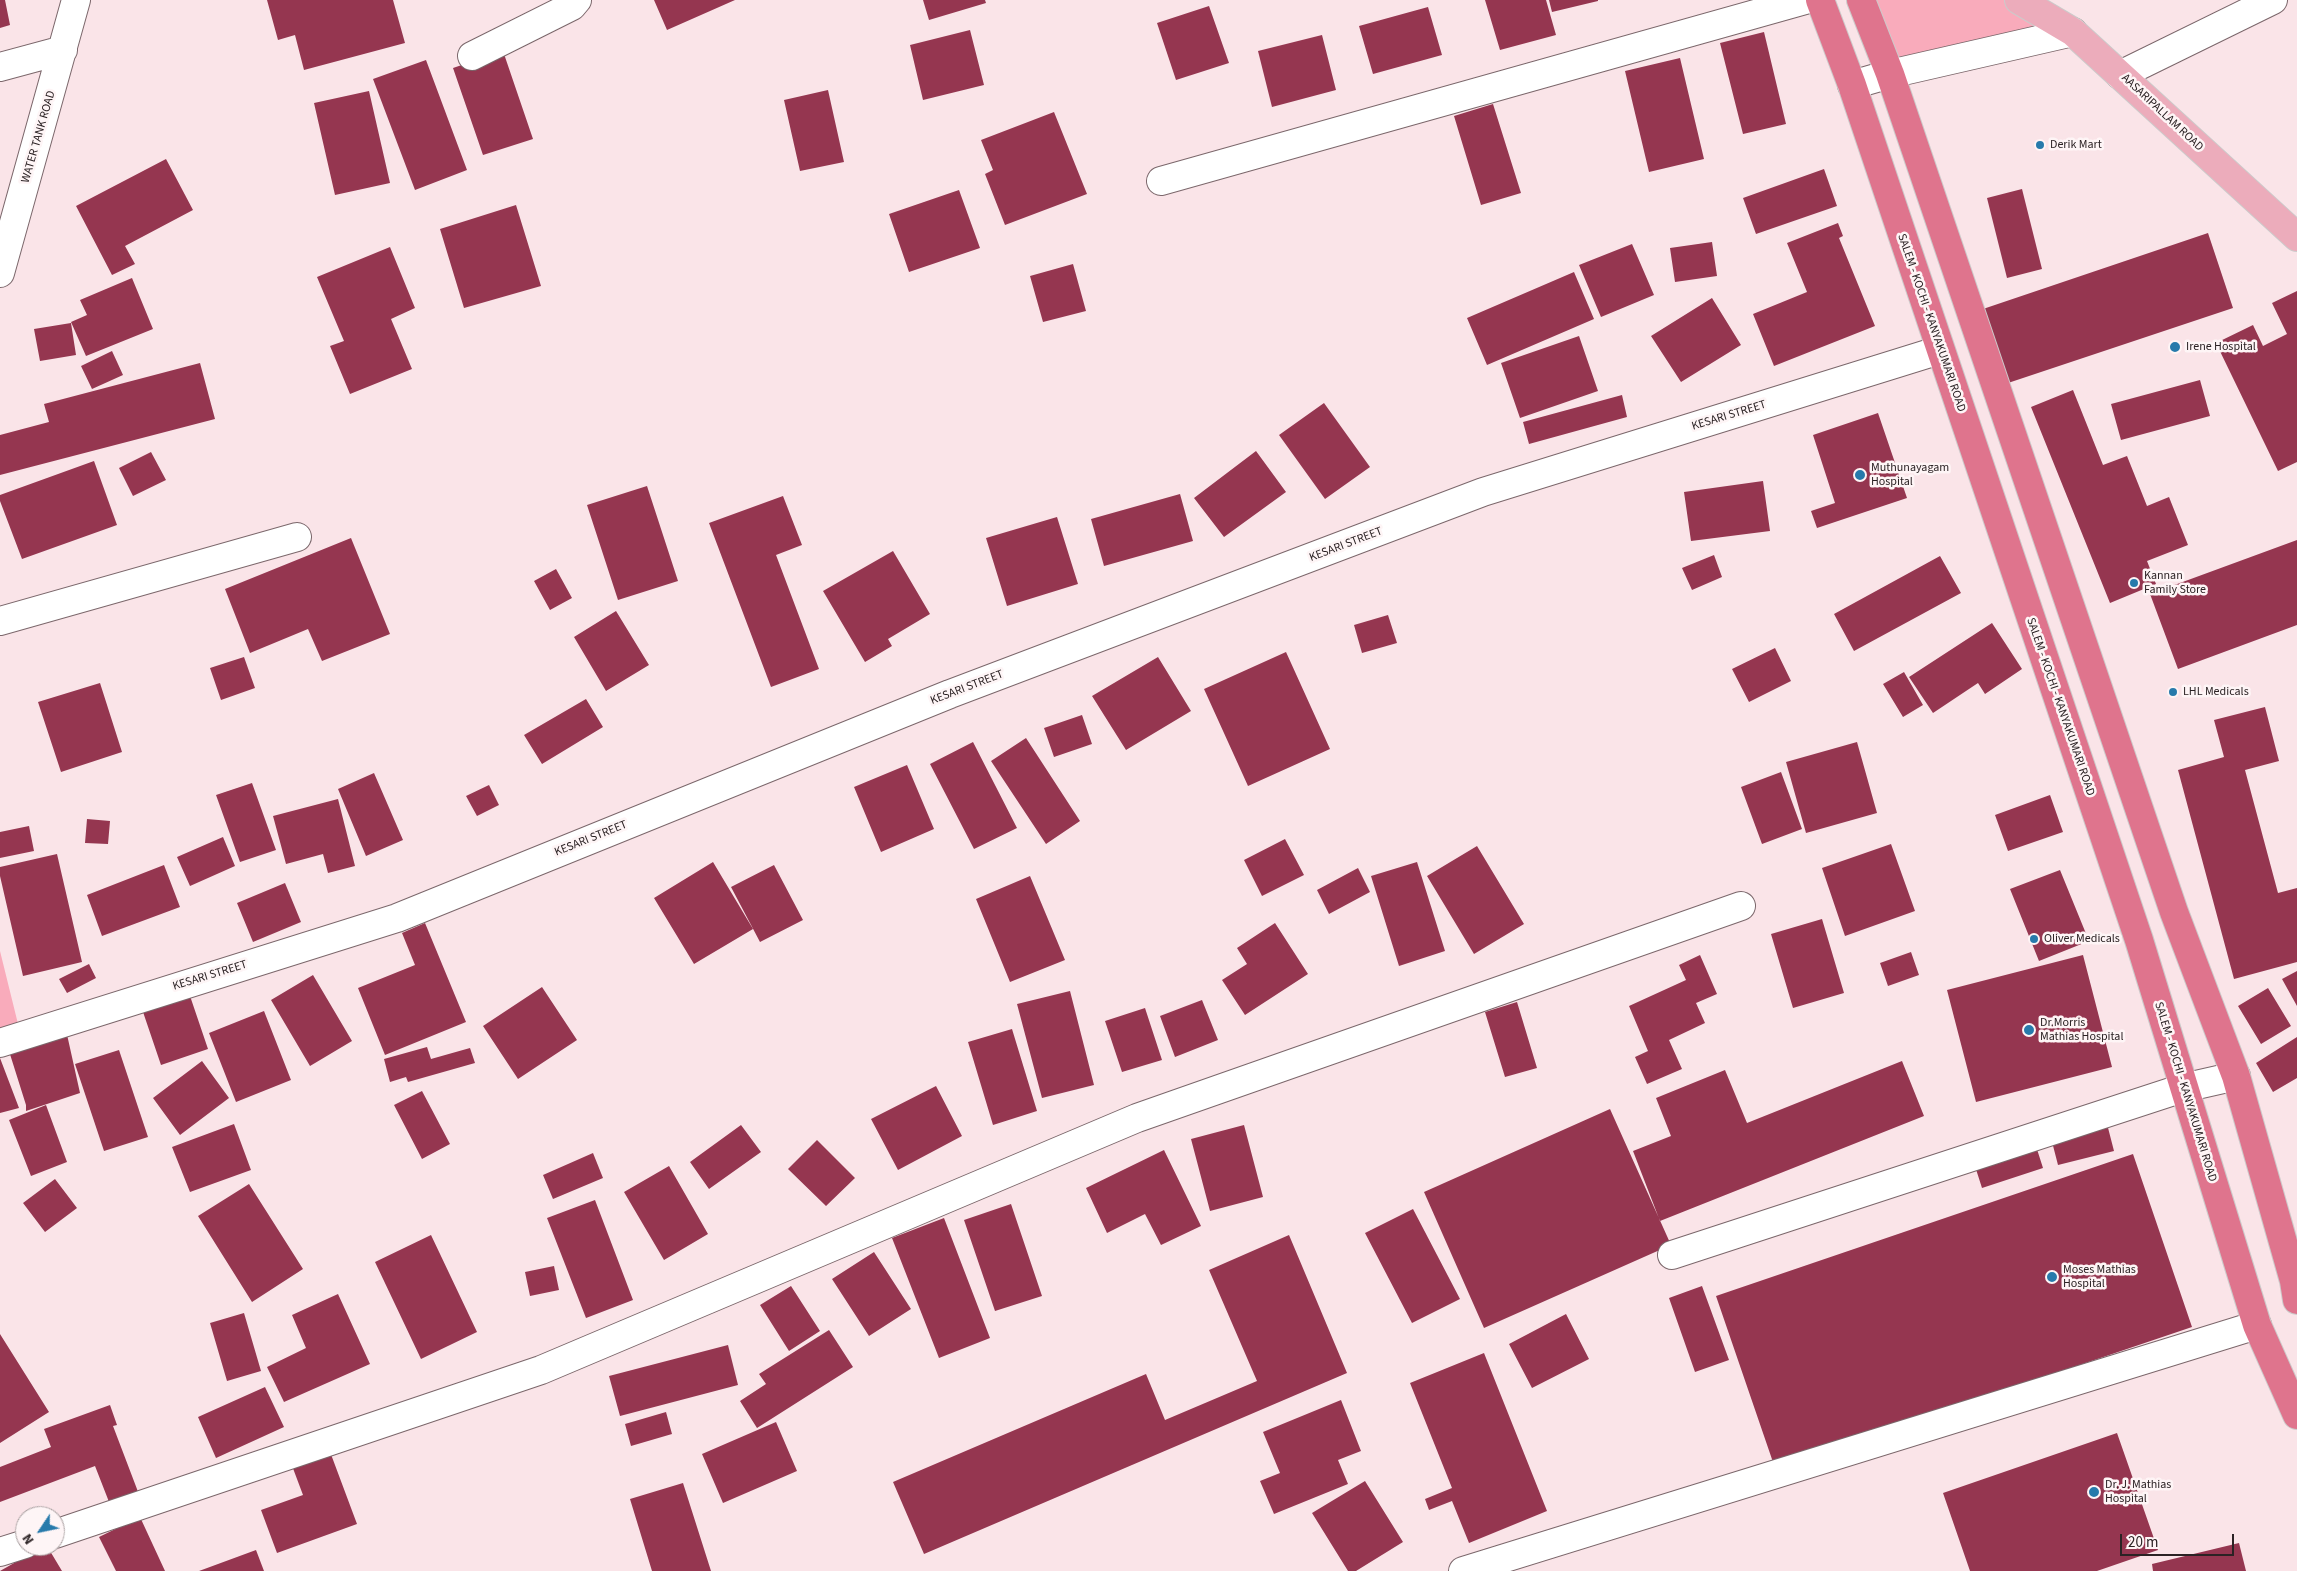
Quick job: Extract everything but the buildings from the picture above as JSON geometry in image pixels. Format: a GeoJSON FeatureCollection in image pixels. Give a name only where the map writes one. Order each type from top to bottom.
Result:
{"type":"FeatureCollection","features":[{"type":"Feature","properties":{"kind":"highway","name":"SALEM - KOCHI - KANYAKUMARI ROAD"},"geometry":{"type":"LineString","coordinates":[[1820,0],[1852,85],[2139,940],[2256,1325],[2297,1415]]}},
{"type":"Feature","properties":{"kind":"highway"},"geometry":{"type":"LineString","coordinates":[[1861,0],[1890,74],[2174,912],[2236,1076],[2296,1287]]}},
{"type":"Feature","properties":{"kind":"main road","name":"AASARIPALLAM ROAD"},"geometry":{"type":"LineString","coordinates":[[2019,0],[2073,32],[2297,237]]}},
{"type":"Feature","properties":{"kind":"street","name":"WATER TANK ROAD"},"geometry":{"type":"LineString","coordinates":[[0,273],[76,0]]}},
{"type":"Feature","properties":{"kind":"street"},"geometry":{"type":"LineString","coordinates":[[472,56],[522,33],[572,6],[577,0]]}},
{"type":"Feature","properties":{"kind":"street"},"geometry":{"type":"LineString","coordinates":[[1161,181],[1805,0]]}},
{"type":"Feature","properties":{"kind":"street"},"geometry":{"type":"LineString","coordinates":[[2120,75],[2273,0]]}},
{"type":"Feature","properties":{"kind":"street"},"geometry":{"type":"LineString","coordinates":[[1852,85],[1890,74],[2073,32]]}},
{"type":"Feature","properties":{"kind":"street"},"geometry":{"type":"LineString","coordinates":[[0,67],[63,50]]}},
{"type":"Feature","properties":{"kind":"street","name":"KESARI STREET"},"geometry":{"type":"LineString","coordinates":[[0,1043],[397,918],[950,694],[1484,492],[1940,350]]}},
{"type":"Feature","properties":{"kind":"street"},"geometry":{"type":"LineString","coordinates":[[0,621],[297,536]]}},
{"type":"Feature","properties":{"kind":"street"},"geometry":{"type":"LineString","coordinates":[[65,1531],[541,1370],[1137,1118],[1741,906]]}},
{"type":"Feature","properties":{"kind":"street"},"geometry":{"type":"LineString","coordinates":[[1672,1255],[2183,1088],[2236,1076]]}},
{"type":"Feature","properties":{"kind":"street"},"geometry":{"type":"LineString","coordinates":[[1463,1571],[2256,1325]]}},
{"type":"Feature","properties":{"kind":"street"},"geometry":{"type":"LineString","coordinates":[[0,1552],[15,1547]]}},
{"type":"Feature","properties":{"kind":"shaded area"},"geometry":{"type":"Polygon","coordinates":[[[1871,0],[2005,0],[2040,29],[1894,58],[1871,0]]]}},
{"type":"Feature","properties":{"kind":"shaded area"},"geometry":{"type":"Polygon","coordinates":[[[0,951],[19,1028],[0,1034],[0,951]]]}},
{"type":"Feature","properties":{"kind":"place","name":"Derik Mart"},"geometry":{"type":"Point","coordinates":[2040,145]}},
{"type":"Feature","properties":{"kind":"place","name":"Irene Hospital"},"geometry":{"type":"Point","coordinates":[2175,347]}},
{"type":"Feature","properties":{"kind":"place","name":"Muthunayagam Hospital"},"geometry":{"type":"Point","coordinates":[1860,475]}},
{"type":"Feature","properties":{"kind":"place","name":"Kannan Family Store"},"geometry":{"type":"Point","coordinates":[2134,583]}},
{"type":"Feature","properties":{"kind":"place","name":"LHL Medicals"},"geometry":{"type":"Point","coordinates":[2173,692]}},
{"type":"Feature","properties":{"kind":"place","name":"Oliver Medicals"},"geometry":{"type":"Point","coordinates":[2034,939]}},
{"type":"Feature","properties":{"kind":"place","name":"Dr.Morris Mathias Hospital"},"geometry":{"type":"Point","coordinates":[2029,1030]}},
{"type":"Feature","properties":{"kind":"place","name":"Moses Mathias Hospital"},"geometry":{"type":"Point","coordinates":[2052,1277]}},
{"type":"Feature","properties":{"kind":"place","name":"Dr. J. Mathias Hospital"},"geometry":{"type":"Point","coordinates":[2094,1492]}}]}
